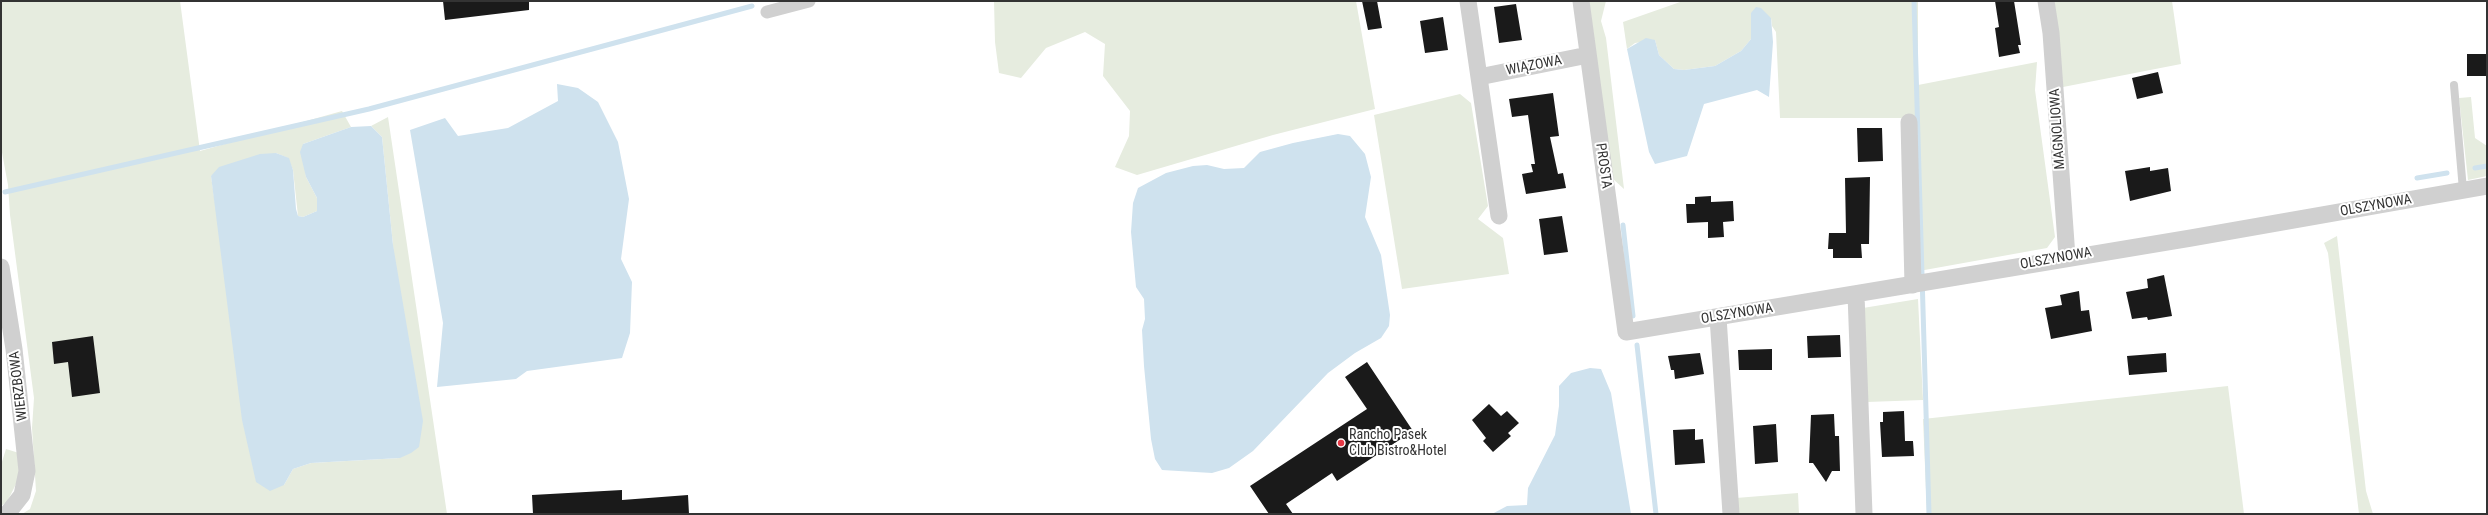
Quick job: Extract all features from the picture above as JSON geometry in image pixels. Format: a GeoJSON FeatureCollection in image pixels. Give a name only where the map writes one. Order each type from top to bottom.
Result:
{"type":"FeatureCollection","features":[{"type":"Feature","properties":{"kind":"street"},"geometry":{"type":"LineString","coordinates":[[767,12],[809,1]]}},
{"type":"Feature","properties":{"kind":"street"},"geometry":{"type":"LineString","coordinates":[[1468,1],[1499,216]]}},
{"type":"Feature","properties":{"kind":"street","name":"PROSTA"},"geometry":{"type":"LineString","coordinates":[[1581,1],[1626,332]]}},
{"type":"Feature","properties":{"kind":"street","name":"MAGNOLIOWA"},"geometry":{"type":"LineString","coordinates":[[2046,1],[2051,33],[2067,257]]}},
{"type":"Feature","properties":{"kind":"street","name":"WIĄZOWA"},"geometry":{"type":"LineString","coordinates":[[1479,77],[1588,55]]}},
{"type":"Feature","properties":{"kind":"street"},"geometry":{"type":"LineString","coordinates":[[1909,122],[1919,284]]}},
{"type":"Feature","properties":{"kind":"street","name":"OLSZYNOWA"},"geometry":{"type":"LineString","coordinates":[[1626,332],[1919,284],[2067,257],[2191,238],[2487,186]]}},
{"type":"Feature","properties":{"kind":"street","name":"WIERZBOWA"},"geometry":{"type":"LineString","coordinates":[[1,267],[14,349],[27,455],[25,487],[12,509]]}},
{"type":"Feature","properties":{"kind":"street"},"geometry":{"type":"LineString","coordinates":[[1856,294],[1864,514]]}},
{"type":"Feature","properties":{"kind":"street"},"geometry":{"type":"LineString","coordinates":[[1718,317],[1731,514]]}},
{"type":"Feature","properties":{"kind":"lane"},"geometry":{"type":"LineString","coordinates":[[2454,85],[2463,190]]}},
{"type":"Feature","properties":{"kind":"shaded area"},"geometry":{"type":"Polygon","coordinates":[[[1,1],[180,1],[200,151],[342,111],[351,127],[303,144],[306,177],[317,198],[317,211],[303,217],[298,216],[293,170],[288,158],[276,153],[211,176],[216,210],[284,485],[293,469],[311,463],[400,458],[393,245],[382,137],[371,126],[388,117],[447,514],[22,514],[30,509],[36,491],[32,428],[34,398],[10,215],[8,185],[1,147],[1,1]]]}},
{"type":"Feature","properties":{"kind":"shaded area"},"geometry":{"type":"Polygon","coordinates":[[[994,1],[1356,1],[1375,109],[1273,135],[1137,175],[1115,167],[1129,136],[1130,111],[1103,76],[1105,44],[1085,32],[1046,48],[1021,78],[999,73],[995,42],[994,1]]]}},
{"type":"Feature","properties":{"kind":"shaded area"},"geometry":{"type":"Polygon","coordinates":[[[1589,1],[1606,1],[1601,21],[1606,38],[1624,189],[1613,179],[1589,1]]]}},
{"type":"Feature","properties":{"kind":"shaded area"},"geometry":{"type":"Polygon","coordinates":[[[1683,1],[1918,1],[1918,85],[2037,62],[2035,90],[2055,237],[2047,248],[1919,271],[1919,118],[1780,118],[1776,32],[1772,26],[1771,18],[1751,13],[1751,39],[1741,51],[1715,66],[1684,70],[1674,69],[1659,55],[1655,40],[1635,43],[1627,49],[1623,22],[1683,1]]]}},
{"type":"Feature","properties":{"kind":"shaded area"},"geometry":{"type":"Polygon","coordinates":[[[2054,1],[2172,1],[2181,64],[2063,87],[2054,1]]]}},
{"type":"Feature","properties":{"kind":"shaded area"},"geometry":{"type":"Polygon","coordinates":[[[1460,94],[1471,103],[1488,206],[1478,219],[1503,238],[1509,274],[1402,289],[1374,115],[1460,94]]]}},
{"type":"Feature","properties":{"kind":"shaded area"},"geometry":{"type":"Polygon","coordinates":[[[2471,97],[2475,138],[2487,146],[2487,176],[2468,180],[2459,98],[2471,97]]]}},
{"type":"Feature","properties":{"kind":"shaded area"},"geometry":{"type":"Polygon","coordinates":[[[2337,236],[2366,491],[2373,514],[2359,514],[2328,253],[2324,243],[2337,236]]]}},
{"type":"Feature","properties":{"kind":"shaded area"},"geometry":{"type":"Polygon","coordinates":[[[1918,299],[1923,400],[1867,402],[1863,308],[1918,299]]]}},
{"type":"Feature","properties":{"kind":"shaded area"},"geometry":{"type":"Polygon","coordinates":[[[2228,386],[2244,514],[1927,514],[1923,419],[2228,386]]]}},
{"type":"Feature","properties":{"kind":"shaded area"},"geometry":{"type":"Polygon","coordinates":[[[6,449],[19,453],[19,478],[7,502],[1,506],[1,465],[6,449]]]}},
{"type":"Feature","properties":{"kind":"shaded area"},"geometry":{"type":"Polygon","coordinates":[[[1798,493],[1799,514],[1724,514],[1736,498],[1798,493]]]}},
{"type":"Feature","properties":{"kind":"water"},"geometry":{"type":"Polygon","coordinates":[[[1756,7],[1761,8],[1771,18],[1773,42],[1769,97],[1757,90],[1704,104],[1687,156],[1655,164],[1649,152],[1627,49],[1646,38],[1655,40],[1659,55],[1674,69],[1684,70],[1715,66],[1741,51],[1751,39],[1751,13],[1756,7]]]}},
{"type":"Feature","properties":{"kind":"water"},"geometry":{"type":"Polygon","coordinates":[[[557,84],[578,88],[598,102],[618,142],[629,199],[621,259],[632,282],[630,333],[622,358],[527,371],[516,379],[437,387],[443,323],[410,130],[445,118],[458,136],[508,128],[558,101],[557,84]]]}},
{"type":"Feature","properties":{"kind":"water"},"geometry":{"type":"Polygon","coordinates":[[[371,126],[382,137],[393,245],[423,421],[419,447],[400,458],[311,463],[293,469],[284,485],[270,491],[256,482],[242,420],[211,176],[219,167],[260,154],[276,153],[289,158],[293,170],[296,209],[298,216],[303,217],[317,211],[317,198],[306,177],[300,152],[303,144],[351,127],[371,126]]]}},
{"type":"Feature","properties":{"kind":"water"},"geometry":{"type":"Polygon","coordinates":[[[1338,134],[1350,136],[1365,154],[1371,177],[1365,217],[1381,255],[1390,315],[1389,326],[1381,338],[1355,353],[1328,373],[1253,451],[1229,468],[1212,473],[1162,470],[1155,459],[1151,439],[1142,330],[1145,319],[1144,299],[1136,287],[1131,232],[1133,203],[1138,188],[1166,173],[1193,166],[1207,165],[1224,169],[1244,168],[1260,152],[1293,143],[1338,134]]]}},
{"type":"Feature","properties":{"kind":"water"},"geometry":{"type":"Polygon","coordinates":[[[1590,368],[1601,369],[1611,393],[1631,514],[1492,514],[1507,506],[1527,505],[1528,488],[1555,435],[1559,406],[1559,386],[1571,373],[1590,368]]]}},
{"type":"Feature","properties":{"kind":"building"},"geometry":{"type":"Polygon","coordinates":[[[443,1],[529,1],[529,10],[445,20],[443,1]]]}},
{"type":"Feature","properties":{"kind":"building"},"geometry":{"type":"Polygon","coordinates":[[[1362,1],[1377,1],[1382,28],[1368,30],[1362,1]]]}},
{"type":"Feature","properties":{"kind":"building"},"geometry":{"type":"Polygon","coordinates":[[[1995,1],[2014,1],[2021,45],[2018,45],[2020,53],[1999,57],[1995,28],[1999,27],[1995,1]]]}},
{"type":"Feature","properties":{"kind":"building"},"geometry":{"type":"Polygon","coordinates":[[[1516,4],[1522,40],[1499,43],[1494,7],[1516,4]]]}},
{"type":"Feature","properties":{"kind":"building"},"geometry":{"type":"Polygon","coordinates":[[[1443,17],[1448,50],[1425,53],[1420,21],[1443,17]]]}},
{"type":"Feature","properties":{"kind":"building"},"geometry":{"type":"Polygon","coordinates":[[[2467,54],[2487,54],[2487,76],[2467,76],[2467,54]]]}},
{"type":"Feature","properties":{"kind":"building"},"geometry":{"type":"Polygon","coordinates":[[[2158,72],[2163,93],[2137,99],[2132,78],[2158,72]]]}},
{"type":"Feature","properties":{"kind":"building"},"geometry":{"type":"Polygon","coordinates":[[[1553,93],[1559,136],[1550,137],[1558,174],[1563,173],[1566,188],[1526,194],[1522,174],[1533,172],[1531,164],[1535,164],[1528,115],[1512,117],[1509,99],[1553,93]]]}},
{"type":"Feature","properties":{"kind":"building"},"geometry":{"type":"Polygon","coordinates":[[[1857,128],[1882,128],[1883,161],[1858,162],[1857,128]]]}},
{"type":"Feature","properties":{"kind":"building"},"geometry":{"type":"Polygon","coordinates":[[[2150,167],[2150,171],[2168,168],[2171,191],[2130,201],[2125,171],[2150,167]]]}},
{"type":"Feature","properties":{"kind":"building"},"geometry":{"type":"Polygon","coordinates":[[[1870,177],[1869,244],[1861,244],[1862,258],[1833,258],[1833,249],[1828,249],[1829,233],[1846,233],[1845,178],[1870,177]]]}},
{"type":"Feature","properties":{"kind":"building"},"geometry":{"type":"Polygon","coordinates":[[[1711,196],[1711,202],[1733,201],[1734,221],[1723,222],[1724,237],[1708,238],[1708,222],[1687,223],[1686,204],[1695,204],[1695,197],[1711,196]]]}},
{"type":"Feature","properties":{"kind":"building"},"geometry":{"type":"Polygon","coordinates":[[[1562,216],[1568,252],[1544,255],[1539,219],[1562,216]]]}},
{"type":"Feature","properties":{"kind":"building"},"geometry":{"type":"Polygon","coordinates":[[[2164,275],[2172,316],[2148,320],[2147,317],[2132,319],[2126,292],[2148,288],[2147,279],[2164,275]]]}},
{"type":"Feature","properties":{"kind":"building"},"geometry":{"type":"Polygon","coordinates":[[[2079,291],[2081,311],[2089,310],[2092,331],[2051,339],[2045,308],[2062,305],[2060,295],[2079,291]]]}},
{"type":"Feature","properties":{"kind":"building"},"geometry":{"type":"Polygon","coordinates":[[[1840,335],[1841,357],[1808,358],[1807,336],[1840,335]]]}},
{"type":"Feature","properties":{"kind":"building"},"geometry":{"type":"Polygon","coordinates":[[[93,336],[100,393],[72,397],[68,362],[54,364],[52,342],[93,336]]]}},
{"type":"Feature","properties":{"kind":"building"},"geometry":{"type":"Polygon","coordinates":[[[1772,349],[1772,370],[1739,370],[1738,350],[1772,349]]]}},
{"type":"Feature","properties":{"kind":"building"},"geometry":{"type":"Polygon","coordinates":[[[1700,353],[1704,374],[1675,379],[1674,370],[1671,370],[1668,356],[1700,353]]]}},
{"type":"Feature","properties":{"kind":"building"},"geometry":{"type":"Polygon","coordinates":[[[2166,353],[2167,372],[2129,375],[2127,356],[2166,353]]]}},
{"type":"Feature","properties":{"kind":"building"},"geometry":{"type":"Polygon","coordinates":[[[1367,362],[1413,431],[1337,481],[1332,473],[1286,504],[1293,514],[1269,514],[1250,486],[1367,409],[1345,377],[1367,362]]]}},
{"type":"Feature","properties":{"kind":"building"},"geometry":{"type":"Polygon","coordinates":[[[1489,404],[1501,416],[1507,411],[1519,423],[1508,433],[1511,436],[1493,452],[1483,441],[1486,438],[1472,420],[1489,404]]]}},
{"type":"Feature","properties":{"kind":"building"},"geometry":{"type":"Polygon","coordinates":[[[1904,411],[1905,441],[1913,441],[1914,456],[1882,457],[1880,422],[1883,422],[1883,412],[1904,411]]]}},
{"type":"Feature","properties":{"kind":"building"},"geometry":{"type":"Polygon","coordinates":[[[1834,414],[1835,436],[1839,436],[1840,471],[1832,471],[1826,482],[1813,463],[1809,463],[1811,415],[1834,414]]]}},
{"type":"Feature","properties":{"kind":"building"},"geometry":{"type":"Polygon","coordinates":[[[1776,424],[1778,462],[1755,464],[1753,426],[1776,424]]]}},
{"type":"Feature","properties":{"kind":"building"},"geometry":{"type":"Polygon","coordinates":[[[1695,429],[1695,440],[1703,439],[1705,463],[1675,465],[1673,430],[1695,429]]]}},
{"type":"Feature","properties":{"kind":"building"},"geometry":{"type":"Polygon","coordinates":[[[622,490],[622,500],[688,495],[689,514],[533,514],[532,495],[622,490]]]}},
{"type":"Feature","properties":{"kind":"waterway"},"geometry":{"type":"LineString","coordinates":[[1914,1],[1929,514]]}},
{"type":"Feature","properties":{"kind":"waterway"},"geometry":{"type":"LineString","coordinates":[[5,192],[369,109],[752,6]]}},
{"type":"Feature","properties":{"kind":"waterway"},"geometry":{"type":"LineString","coordinates":[[2475,168],[2487,166]]}},
{"type":"Feature","properties":{"kind":"waterway"},"geometry":{"type":"LineString","coordinates":[[2417,178],[2447,173]]}},
{"type":"Feature","properties":{"kind":"waterway"},"geometry":{"type":"LineString","coordinates":[[1623,225],[1633,316]]}},
{"type":"Feature","properties":{"kind":"waterway"},"geometry":{"type":"LineString","coordinates":[[1637,345],[1656,514]]}},
{"type":"Feature","properties":{"kind":"place","name":"Rancho Pasek Club Bistro&Hotel"},"geometry":{"type":"Point","coordinates":[1341,443]}}]}
